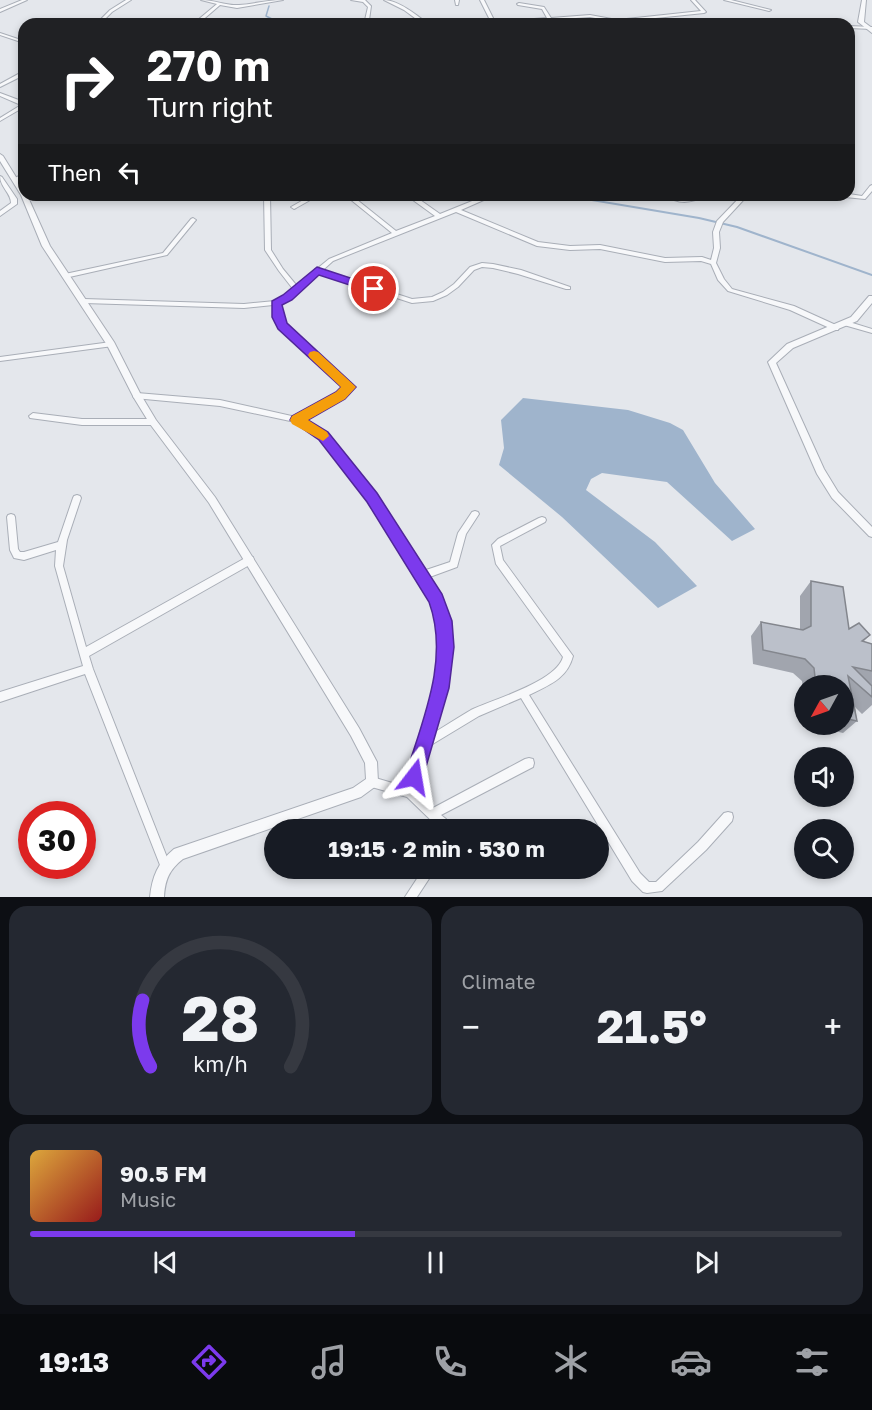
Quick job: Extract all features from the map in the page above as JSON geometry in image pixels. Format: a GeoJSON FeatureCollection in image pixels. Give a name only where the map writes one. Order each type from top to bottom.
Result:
{"type":"FeatureCollection","features":[{"type":"Feature","properties":{"kind":"street"},"geometry":{"type":"LineString","coordinates":[[0,11],[25,0]]}},
{"type":"Feature","properties":{"kind":"street"},"geometry":{"type":"LineString","coordinates":[[103,18],[129,0]]}},
{"type":"Feature","properties":{"kind":"street"},"geometry":{"type":"LineString","coordinates":[[202,0],[237,7],[281,0]]}},
{"type":"Feature","properties":{"kind":"street"},"geometry":{"type":"LineString","coordinates":[[353,0],[364,2],[370,7],[367,18]]}},
{"type":"Feature","properties":{"kind":"street"},"geometry":{"type":"LineString","coordinates":[[386,0],[418,18]]}},
{"type":"Feature","properties":{"kind":"street"},"geometry":{"type":"LineString","coordinates":[[482,0],[491,18]]}},
{"type":"Feature","properties":{"kind":"street"},"geometry":{"type":"LineString","coordinates":[[639,18],[704,12],[693,0]]}},
{"type":"Feature","properties":{"kind":"street"},"geometry":{"type":"LineString","coordinates":[[726,0],[769,10]]}},
{"type":"Feature","properties":{"kind":"street"},"geometry":{"type":"LineString","coordinates":[[864,0],[861,18],[864,27]]}},
{"type":"Feature","properties":{"kind":"street"},"geometry":{"type":"LineString","coordinates":[[202,18],[219,4]]}},
{"type":"Feature","properties":{"kind":"street"},"geometry":{"type":"LineString","coordinates":[[519,4],[543,8],[549,18]]}},
{"type":"Feature","properties":{"kind":"street"},"geometry":{"type":"LineString","coordinates":[[565,18],[595,16],[602,18]]}},
{"type":"Feature","properties":{"kind":"street"},"geometry":{"type":"LineString","coordinates":[[855,27],[872,29]]}},
{"type":"Feature","properties":{"kind":"street"},"geometry":{"type":"LineString","coordinates":[[0,34],[18,40]]}},
{"type":"Feature","properties":{"kind":"street"},"geometry":{"type":"LineString","coordinates":[[0,87],[18,76]]}},
{"type":"Feature","properties":{"kind":"street"},"geometry":{"type":"LineString","coordinates":[[0,94],[18,103]]}},
{"type":"Feature","properties":{"kind":"street"},"geometry":{"type":"LineString","coordinates":[[0,120],[18,110]]}},
{"type":"Feature","properties":{"kind":"street"},"geometry":{"type":"LineString","coordinates":[[0,156],[18,184]]}},
{"type":"Feature","properties":{"kind":"street"},"geometry":{"type":"LineString","coordinates":[[0,178],[14,199],[14,204],[0,214]]}},
{"type":"Feature","properties":{"kind":"street"},"geometry":{"type":"LineString","coordinates":[[855,197],[863,198],[872,187]]}},
{"type":"Feature","properties":{"kind":"street"},"geometry":{"type":"LineString","coordinates":[[27,201],[46,246],[111,344],[153,422],[212,500],[356,732],[371,762],[372,783]]}},
{"type":"Feature","properties":{"kind":"street"},"geometry":{"type":"LineString","coordinates":[[267,201],[268,250],[280,270],[296,288]]}},
{"type":"Feature","properties":{"kind":"street"},"geometry":{"type":"LineString","coordinates":[[294,207],[305,201]]}},
{"type":"Feature","properties":{"kind":"street"},"geometry":{"type":"LineString","coordinates":[[355,201],[396,234]]}},
{"type":"Feature","properties":{"kind":"street"},"geometry":{"type":"LineString","coordinates":[[418,201],[439,216]]}},
{"type":"Feature","properties":{"kind":"street"},"geometry":{"type":"LineString","coordinates":[[84,301],[244,306],[276,303],[288,297],[331,260],[478,201]]}},
{"type":"Feature","properties":{"kind":"street"},"geometry":{"type":"LineString","coordinates":[[739,201],[719,223],[713,263],[721,280],[730,290],[792,308],[836,328]]}},
{"type":"Feature","properties":{"kind":"street"},"geometry":{"type":"LineString","coordinates":[[455,209],[504,232],[544,246],[600,247],[665,260],[702,259],[713,263]]}},
{"type":"Feature","properties":{"kind":"street"},"geometry":{"type":"LineString","coordinates":[[65,276],[165,254],[193,220]]}},
{"type":"Feature","properties":{"kind":"street"},"geometry":{"type":"LineString","coordinates":[[317,270],[412,301],[426,301],[446,294],[470,270],[483,265],[531,275],[568,288]]}},
{"type":"Feature","properties":{"kind":"street"},"geometry":{"type":"LineString","coordinates":[[872,298],[854,319],[782,351],[772,362],[772,368],[820,471],[835,495],[872,533]]}},
{"type":"Feature","properties":{"kind":"street"},"geometry":{"type":"LineString","coordinates":[[276,303],[282,326],[349,387],[340,396],[297,420]]}},
{"type":"Feature","properties":{"kind":"street"},"geometry":{"type":"LineString","coordinates":[[846,323],[872,331]]}},
{"type":"Feature","properties":{"kind":"street"},"geometry":{"type":"LineString","coordinates":[[0,359],[111,344]]}},
{"type":"Feature","properties":{"kind":"street"},"geometry":{"type":"LineString","coordinates":[[137,396],[220,404],[297,420],[323,436],[336,449],[372,498],[436,599],[444,621],[446,647],[441,688],[422,745],[410,793]]}},
{"type":"Feature","properties":{"kind":"street"},"geometry":{"type":"LineString","coordinates":[[33,416],[82,422],[153,422]]}},
{"type":"Feature","properties":{"kind":"street"},"geometry":{"type":"LineString","coordinates":[[77,498],[61,546],[60,566],[88,669],[165,865]]}},
{"type":"Feature","properties":{"kind":"street"},"geometry":{"type":"LineString","coordinates":[[421,576],[454,564],[462,533],[476,514]]}},
{"type":"Feature","properties":{"kind":"street"},"geometry":{"type":"LineString","coordinates":[[11,517],[14,550],[17,555],[24,556],[61,546]]}},
{"type":"Feature","properties":{"kind":"street"},"geometry":{"type":"LineString","coordinates":[[422,745],[476,713],[524,693],[562,672],[567,664],[568,656],[499,561],[496,545],[542,520]]}},
{"type":"Feature","properties":{"kind":"street"},"geometry":{"type":"LineString","coordinates":[[85,653],[249,560]]}},
{"type":"Feature","properties":{"kind":"street"},"geometry":{"type":"LineString","coordinates":[[0,697],[88,669]]}},
{"type":"Feature","properties":{"kind":"street"},"geometry":{"type":"LineString","coordinates":[[524,693],[636,877],[647,888],[658,887],[702,846],[728,817]]}},
{"type":"Feature","properties":{"kind":"street"},"geometry":{"type":"LineString","coordinates":[[432,814],[529,763]]}},
{"type":"Feature","properties":{"kind":"street"},"geometry":{"type":"LineString","coordinates":[[372,783],[410,793],[438,819]]}},
{"type":"Feature","properties":{"kind":"street"},"geometry":{"type":"LineString","coordinates":[[157,897],[158,879],[165,865],[180,854],[357,794],[372,783]]}},
{"type":"Feature","properties":{"kind":"street"},"geometry":{"type":"LineString","coordinates":[[410,897],[423,879]]}},
{"type":"Feature","properties":{"kind":"water"},"geometry":{"type":"Polygon","coordinates":[[[523,398],[628,410],[670,423],[683,430],[715,483],[755,529],[732,541],[667,482],[602,473],[591,479],[586,490],[655,542],[697,586],[658,608],[562,517],[499,465],[504,448],[501,420],[523,398]]]}},
{"type":"Feature","properties":{"kind":"building"},"geometry":{"type":"Polygon","coordinates":[[[811,581],[843,587],[849,629],[859,623],[870,635],[862,641],[872,644],[872,671],[853,667],[872,686],[872,697],[854,681],[854,675],[815,675],[814,668],[805,659],[763,650],[761,622],[803,630],[811,626],[811,581]]]}},
{"type":"Feature","properties":{"kind":"waterway"},"geometry":{"type":"LineString","coordinates":[[269,6],[266,16],[270,18]]}},
{"type":"Feature","properties":{"kind":"waterway"},"geometry":{"type":"LineString","coordinates":[[598,201],[699,218],[737,227],[872,275]]}},
{"type":"Feature","properties":{"kind":"slow traffic"},"geometry":{"type":"LineString","coordinates":[[314,355],[349,387],[340,396],[297,420],[323,436]]}},
{"type":"Feature","properties":{"kind":"route"},"geometry":{"type":"LineString","coordinates":[[374,289],[317,270],[288,297],[276,303],[282,326],[349,387],[340,396],[297,420],[323,436],[336,449],[372,498],[436,599],[444,621],[446,647],[441,688],[414,777]]}}]}
